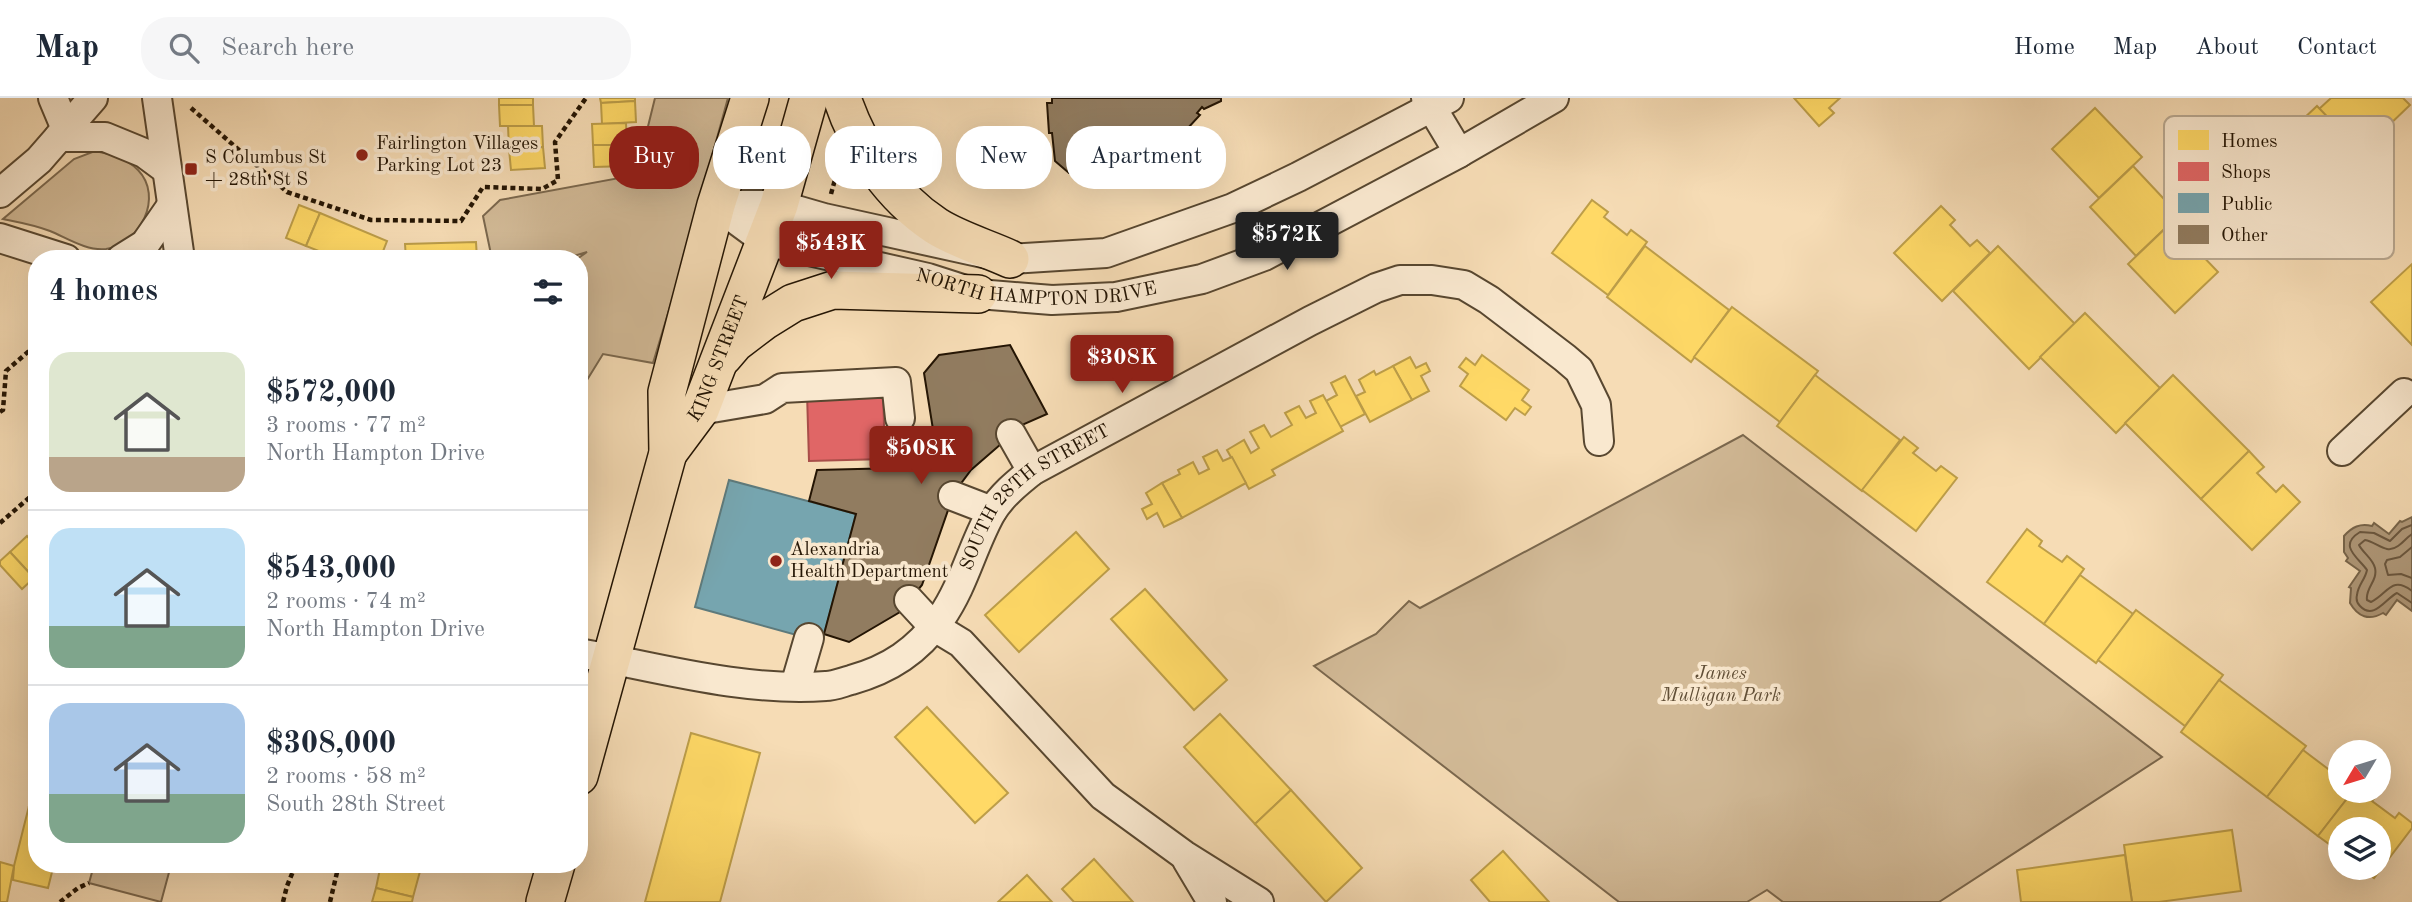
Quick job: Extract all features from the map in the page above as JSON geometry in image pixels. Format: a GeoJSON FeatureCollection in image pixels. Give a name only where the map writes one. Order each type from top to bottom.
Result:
{"type":"FeatureCollection","features":[{"type":"Feature","properties":{"kind":"main road","name":"KING STREET"},"geometry":{"type":"LineString","coordinates":[[668,453],[667,392],[716,205],[750,98]]}},
{"type":"Feature","properties":{"kind":"main road","name":"KING STREET"},"geometry":{"type":"LineString","coordinates":[[588,708],[595,656],[668,453],[700,410],[779,205],[809,98]]}},
{"type":"Feature","properties":{"kind":"main road"},"geometry":{"type":"LineString","coordinates":[[842,98],[852,128],[896,192],[937,226],[1010,259]]}},
{"type":"Feature","properties":{"kind":"main road"},"geometry":{"type":"LineString","coordinates":[[716,367],[735,342],[764,321],[793,303],[833,290],[978,294]]}},
{"type":"Feature","properties":{"kind":"main road"},"geometry":{"type":"LineString","coordinates":[[545,902],[553,873]]}},
{"type":"Feature","properties":{"kind":"street"},"geometry":{"type":"LineString","coordinates":[[53,98],[62,133]]}},
{"type":"Feature","properties":{"kind":"street"},"geometry":{"type":"LineString","coordinates":[[0,193],[38,160],[93,98]]}},
{"type":"Feature","properties":{"kind":"street"},"geometry":{"type":"LineString","coordinates":[[157,98],[179,250]]}},
{"type":"Feature","properties":{"kind":"street","name":"NORTH HAMPTON DRIVE"},"geometry":{"type":"LineString","coordinates":[[716,205],[765,240],[928,278],[978,294],[1052,300],[1116,297],[1202,279],[1264,256],[1329,224],[1554,98]]}},
{"type":"Feature","properties":{"kind":"street"},"geometry":{"type":"LineString","coordinates":[[1436,101],[1459,153]]}},
{"type":"Feature","properties":{"kind":"street","name":"NORTH HAMPTON DRIVE"},"geometry":{"type":"LineString","coordinates":[[716,205],[779,205],[824,218],[1010,259],[1106,253],[1233,208],[1298,177],[1436,101]]}},
{"type":"Feature","properties":{"kind":"street"},"geometry":{"type":"LineString","coordinates":[[62,133],[105,136],[144,153],[167,170]]}},
{"type":"Feature","properties":{"kind":"street"},"geometry":{"type":"LineString","coordinates":[[135,250],[145,244],[172,205]]}},
{"type":"Feature","properties":{"kind":"street"},"geometry":{"type":"LineString","coordinates":[[0,238],[38,250]]}},
{"type":"Feature","properties":{"kind":"street","name":"SOUTH 28TH STREET"},"geometry":{"type":"LineString","coordinates":[[595,656],[721,681],[795,686],[828,687],[877,673],[909,653],[940,618],[965,575],[992,511],[1008,491],[1032,471],[1310,321],[1400,279],[1464,285],[1500,307],[1565,358],[1579,370],[1596,405],[1599,441]]}},
{"type":"Feature","properties":{"kind":"street"},"geometry":{"type":"LineString","coordinates":[[700,410],[765,399],[782,388],[896,382],[900,418]]}},
{"type":"Feature","properties":{"kind":"street"},"geometry":{"type":"LineString","coordinates":[[2342,451],[2404,393]]}},
{"type":"Feature","properties":{"kind":"street"},"geometry":{"type":"LineString","coordinates":[[1011,435],[1032,471]]}},
{"type":"Feature","properties":{"kind":"street"},"geometry":{"type":"LineString","coordinates":[[953,496],[992,511]]}},
{"type":"Feature","properties":{"kind":"street"},"geometry":{"type":"LineString","coordinates":[[909,600],[933,626],[961,643],[1103,796],[1184,855],[1259,902]]}},
{"type":"Feature","properties":{"kind":"street"},"geometry":{"type":"LineString","coordinates":[[795,686],[809,638]]}},
{"type":"Feature","properties":{"kind":"street"},"geometry":{"type":"LineString","coordinates":[[1184,855],[1212,902]]}},
{"type":"Feature","properties":{"kind":"path"},"geometry":{"type":"LineString","coordinates":[[191,108],[287,192],[371,220],[461,221],[483,187],[542,189],[558,180],[555,142],[586,98]]}},
{"type":"Feature","properties":{"kind":"path"},"geometry":{"type":"LineString","coordinates":[[830,198],[832,189]]}},
{"type":"Feature","properties":{"kind":"path"},"geometry":{"type":"LineString","coordinates":[[0,412],[3,410],[6,371],[28,352]]}},
{"type":"Feature","properties":{"kind":"path"},"geometry":{"type":"LineString","coordinates":[[0,523],[28,499]]}},
{"type":"Feature","properties":{"kind":"path"},"geometry":{"type":"LineString","coordinates":[[283,902],[292,873]]}},
{"type":"Feature","properties":{"kind":"path"},"geometry":{"type":"LineString","coordinates":[[330,902],[337,873]]}},
{"type":"Feature","properties":{"kind":"path"},"geometry":{"type":"LineString","coordinates":[[60,902],[89,883]]}},
{"type":"Feature","properties":{"kind":"green space"},"geometry":{"type":"Polygon","coordinates":[[[655,98],[728,98],[720,126],[713,126],[713,153],[653,363],[603,354],[588,378],[588,250],[490,250],[483,216],[500,200],[609,180],[609,189],[699,189],[699,126],[648,126],[655,98]]]}},
{"type":"Feature","properties":{"kind":"green space"},"geometry":{"type":"Polygon","coordinates":[[[95,151],[128,162],[138,170],[145,181],[149,193],[148,206],[138,229],[129,238],[106,249],[91,248],[44,229],[3,219],[74,159],[95,151]]]}},
{"type":"Feature","properties":{"kind":"green space","name":"James Mulligan Park"},"geometry":{"type":"Polygon","coordinates":[[[1743,435],[2162,757],[1939,902],[1783,902],[1767,890],[1747,902],[1619,902],[1314,666],[1376,634],[1409,601],[1420,608],[1743,435]]]}},
{"type":"Feature","properties":{"kind":"green space"},"geometry":{"type":"Polygon","coordinates":[[[92,873],[169,873],[161,902],[89,883],[92,873]]]}},
{"type":"Feature","properties":{"kind":"water"},"geometry":{"type":"Polygon","coordinates":[[[2412,517],[2412,611],[2397,600],[2386,615],[2383,613],[2369,617],[2360,614],[2350,603],[2349,587],[2360,571],[2346,561],[2348,558],[2344,552],[2344,536],[2356,526],[2372,526],[2374,523],[2389,534],[2400,521],[2412,517]]]}},
{"type":"Feature","properties":{"kind":"building: Homes"},"geometry":{"type":"Polygon","coordinates":[[[499,98],[533,98],[533,105],[499,105],[499,98]]]}},
{"type":"Feature","properties":{"kind":"building: Homes"},"geometry":{"type":"Polygon","coordinates":[[[600,98],[635,98],[635,101],[601,103],[600,98]]]}},
{"type":"Feature","properties":{"kind":"building: Homes"},"geometry":{"type":"Polygon","coordinates":[[[1794,98],[1840,98],[1829,108],[1834,113],[1819,126],[1794,98]]]}},
{"type":"Feature","properties":{"kind":"building: Homes"},"geometry":{"type":"Polygon","coordinates":[[[2331,98],[2403,98],[2410,105],[2394,120],[2394,116],[2326,116],[2319,109],[2331,98]]]}},
{"type":"Feature","properties":{"kind":"building: Homes"},"geometry":{"type":"Polygon","coordinates":[[[635,101],[636,122],[602,124],[601,103],[635,101]]]}},
{"type":"Feature","properties":{"kind":"building: Homes"},"geometry":{"type":"Polygon","coordinates":[[[499,105],[533,105],[534,126],[500,126],[499,105]]]}},
{"type":"Feature","properties":{"kind":"building: Homes"},"geometry":{"type":"Polygon","coordinates":[[[2317,106],[2327,116],[2306,116],[2317,106]]]}},
{"type":"Feature","properties":{"kind":"building: Homes"},"geometry":{"type":"Polygon","coordinates":[[[2095,108],[2142,157],[2099,198],[2052,149],[2095,108]]]}},
{"type":"Feature","properties":{"kind":"building: Homes"},"geometry":{"type":"Polygon","coordinates":[[[626,123],[626,126],[609,126],[609,145],[593,145],[592,124],[626,123]]]}},
{"type":"Feature","properties":{"kind":"building: Homes"},"geometry":{"type":"Polygon","coordinates":[[[508,126],[542,126],[543,147],[509,149],[508,126]]]}},
{"type":"Feature","properties":{"kind":"building: Homes"},"geometry":{"type":"Polygon","coordinates":[[[593,145],[609,145],[609,167],[594,167],[593,145]]]}},
{"type":"Feature","properties":{"kind":"building: Homes"},"geometry":{"type":"Polygon","coordinates":[[[543,147],[545,168],[511,170],[509,149],[543,147]]]}},
{"type":"Feature","properties":{"kind":"building: Homes"},"geometry":{"type":"Polygon","coordinates":[[[2133,166],[2164,199],[2164,229],[2136,256],[2090,207],[2133,166]]]}},
{"type":"Feature","properties":{"kind":"building: Homes"},"geometry":{"type":"Polygon","coordinates":[[[1592,200],[1608,212],[1604,217],[1627,235],[1631,230],[1647,242],[1608,295],[1552,253],[1592,200]]]}},
{"type":"Feature","properties":{"kind":"building: Homes"},"geometry":{"type":"Polygon","coordinates":[[[299,205],[320,213],[306,246],[286,238],[299,205]]]}},
{"type":"Feature","properties":{"kind":"building: Homes"},"geometry":{"type":"Polygon","coordinates":[[[1941,206],[1955,220],[1950,225],[1970,246],[1977,240],[1990,253],[1942,301],[1894,253],[1941,206]]]}},
{"type":"Feature","properties":{"kind":"building: Homes"},"geometry":{"type":"Polygon","coordinates":[[[320,213],[387,241],[384,250],[316,250],[306,246],[320,213]]]}},
{"type":"Feature","properties":{"kind":"building: Homes"},"geometry":{"type":"Polygon","coordinates":[[[2164,230],[2164,259],[2206,259],[2218,272],[2175,313],[2128,264],[2164,230]]]}},
{"type":"Feature","properties":{"kind":"building: Homes"},"geometry":{"type":"Polygon","coordinates":[[[476,242],[476,250],[405,250],[405,244],[476,242]]]}},
{"type":"Feature","properties":{"kind":"building: Homes"},"geometry":{"type":"Polygon","coordinates":[[[1645,246],[1729,310],[1691,362],[1607,297],[1645,246]]]}},
{"type":"Feature","properties":{"kind":"building: Homes"},"geometry":{"type":"Polygon","coordinates":[[[1998,246],[2075,324],[2029,369],[1953,291],[1998,246]]]}},
{"type":"Feature","properties":{"kind":"building: Homes"},"geometry":{"type":"Polygon","coordinates":[[[2412,264],[2412,345],[2371,302],[2412,264]]]}},
{"type":"Feature","properties":{"kind":"building: Homes"},"geometry":{"type":"Polygon","coordinates":[[[1732,307],[1818,371],[1780,422],[1694,357],[1732,307]]]}},
{"type":"Feature","properties":{"kind":"building: Homes"},"geometry":{"type":"Polygon","coordinates":[[[2085,313],[2160,388],[2116,433],[2040,357],[2085,313]]]}},
{"type":"Feature","properties":{"kind":"building: Homes"},"geometry":{"type":"Polygon","coordinates":[[[1482,355],[1529,390],[1522,400],[1531,407],[1525,415],[1515,408],[1506,420],[1460,386],[1468,374],[1459,367],[1466,358],[1475,365],[1482,355]]]}},
{"type":"Feature","properties":{"kind":"building: Homes"},"geometry":{"type":"Polygon","coordinates":[[[1410,357],[1416,368],[1426,363],[1430,371],[1421,376],[1429,391],[1412,400],[1393,366],[1410,357]]]}},
{"type":"Feature","properties":{"kind":"building: Homes"},"geometry":{"type":"Polygon","coordinates":[[[1393,366],[1412,400],[1370,422],[1356,396],[1365,392],[1359,380],[1374,371],[1376,375],[1393,366]]]}},
{"type":"Feature","properties":{"kind":"building: Homes"},"geometry":{"type":"Polygon","coordinates":[[[1815,375],[1900,440],[1862,491],[1777,426],[1815,375]]]}},
{"type":"Feature","properties":{"kind":"building: Homes"},"geometry":{"type":"Polygon","coordinates":[[[2173,375],[2249,451],[2201,499],[2125,423],[2173,375]]]}},
{"type":"Feature","properties":{"kind":"building: Homes"},"geometry":{"type":"Polygon","coordinates":[[[1345,376],[1365,414],[1340,427],[1326,401],[1337,395],[1331,383],[1345,376]]]}},
{"type":"Feature","properties":{"kind":"building: Homes"},"geometry":{"type":"Polygon","coordinates":[[[1323,395],[1343,431],[1272,470],[1275,475],[1249,489],[1227,450],[1244,440],[1251,453],[1259,448],[1250,432],[1264,425],[1271,437],[1292,425],[1285,413],[1299,406],[1306,418],[1316,413],[1310,401],[1323,395]]]}},
{"type":"Feature","properties":{"kind":"building: Homes"},"geometry":{"type":"Polygon","coordinates":[[[1904,437],[1918,448],[1913,453],[1936,471],[1941,466],[1957,478],[1916,531],[1862,490],[1904,437]]]}},
{"type":"Feature","properties":{"kind":"building: Homes"},"geometry":{"type":"Polygon","coordinates":[[[1217,450],[1223,461],[1232,457],[1246,483],[1182,518],[1162,483],[1180,474],[1178,470],[1193,462],[1199,474],[1209,469],[1203,457],[1217,450]]]}},
{"type":"Feature","properties":{"kind":"building: Homes"},"geometry":{"type":"Polygon","coordinates":[[[2249,451],[2264,467],[2257,473],[2276,492],[2283,485],[2300,502],[2252,550],[2201,499],[2249,451]]]}},
{"type":"Feature","properties":{"kind":"building: Homes"},"geometry":{"type":"Polygon","coordinates":[[[1162,483],[1182,518],[1164,527],[1157,513],[1147,519],[1142,509],[1152,504],[1146,493],[1162,483]]]}},
{"type":"Feature","properties":{"kind":"building: Homes"},"geometry":{"type":"Polygon","coordinates":[[[2027,529],[2042,541],[2039,546],[2062,562],[2067,556],[2084,569],[2044,624],[1987,582],[2027,529]]]}},
{"type":"Feature","properties":{"kind":"building: Homes"},"geometry":{"type":"Polygon","coordinates":[[[1076,532],[1109,569],[1019,652],[985,615],[1076,532]]]}},
{"type":"Feature","properties":{"kind":"building: Homes"},"geometry":{"type":"Polygon","coordinates":[[[27,536],[28,572],[10,552],[27,536]]]}},
{"type":"Feature","properties":{"kind":"building: Homes"},"geometry":{"type":"Polygon","coordinates":[[[10,552],[28,572],[28,584],[22,589],[0,565],[0,561],[10,552]]]}},
{"type":"Feature","properties":{"kind":"building: Homes"},"geometry":{"type":"Polygon","coordinates":[[[2080,575],[2133,614],[2096,663],[2044,624],[2080,575]]]}},
{"type":"Feature","properties":{"kind":"building: Homes"},"geometry":{"type":"Polygon","coordinates":[[[1145,589],[1227,680],[1194,710],[1111,619],[1145,589]]]}},
{"type":"Feature","properties":{"kind":"building: Homes"},"geometry":{"type":"Polygon","coordinates":[[[2136,610],[2223,675],[2185,726],[2098,660],[2136,610]]]}},
{"type":"Feature","properties":{"kind":"building: Homes"},"geometry":{"type":"Polygon","coordinates":[[[2219,680],[2306,746],[2267,797],[2181,732],[2219,680]]]}},
{"type":"Feature","properties":{"kind":"building: Homes"},"geometry":{"type":"Polygon","coordinates":[[[927,707],[1008,793],[975,823],[895,737],[927,707]]]}},
{"type":"Feature","properties":{"kind":"building: Homes"},"geometry":{"type":"Polygon","coordinates":[[[1220,714],[1291,790],[1255,824],[1184,747],[1220,714]]]}},
{"type":"Feature","properties":{"kind":"building: Homes"},"geometry":{"type":"Polygon","coordinates":[[[691,733],[760,753],[720,902],[645,902],[691,733]]]}},
{"type":"Feature","properties":{"kind":"building: Homes"},"geometry":{"type":"Polygon","coordinates":[[[2303,750],[2328,769],[2328,803],[2344,803],[2333,817],[2328,817],[2328,823],[2318,836],[2267,797],[2303,750]]]}},
{"type":"Feature","properties":{"kind":"building: Homes"},"geometry":{"type":"Polygon","coordinates":[[[1291,790],[1362,868],[1326,902],[1255,824],[1291,790]]]}},
{"type":"Feature","properties":{"kind":"building: Homes"},"geometry":{"type":"Polygon","coordinates":[[[2344,803],[2375,803],[2395,818],[2399,813],[2412,823],[2412,828],[2391,856],[2391,817],[2333,817],[2344,803]]]}},
{"type":"Feature","properties":{"kind":"building: Homes"},"geometry":{"type":"Polygon","coordinates":[[[28,810],[28,873],[52,873],[48,888],[13,880],[28,810]]]}},
{"type":"Feature","properties":{"kind":"building: Homes"},"geometry":{"type":"Polygon","coordinates":[[[2328,823],[2328,843],[2318,836],[2328,823]]]}},
{"type":"Feature","properties":{"kind":"building: Homes"},"geometry":{"type":"Polygon","coordinates":[[[2232,830],[2241,891],[2159,902],[2132,902],[2124,845],[2232,830]]]}},
{"type":"Feature","properties":{"kind":"building: Homes"},"geometry":{"type":"Polygon","coordinates":[[[1503,851],[1549,902],[1490,902],[1471,880],[1503,851]]]}},
{"type":"Feature","properties":{"kind":"building: Homes"},"geometry":{"type":"Polygon","coordinates":[[[2125,855],[2132,902],[2021,902],[2017,870],[2125,855]]]}},
{"type":"Feature","properties":{"kind":"building: Homes"},"geometry":{"type":"Polygon","coordinates":[[[1094,859],[1133,902],[1074,902],[1062,889],[1094,859]]]}},
{"type":"Feature","properties":{"kind":"building: Homes"},"geometry":{"type":"Polygon","coordinates":[[[0,862],[14,866],[7,902],[0,902],[0,862]]]}},
{"type":"Feature","properties":{"kind":"building: Homes"},"geometry":{"type":"Polygon","coordinates":[[[379,873],[420,873],[413,897],[376,888],[379,873]]]}},
{"type":"Feature","properties":{"kind":"building: Homes"},"geometry":{"type":"Polygon","coordinates":[[[1027,875],[1052,902],[998,902],[1027,875]]]}},
{"type":"Feature","properties":{"kind":"building: Homes"},"geometry":{"type":"Polygon","coordinates":[[[376,888],[413,897],[412,902],[372,902],[376,888]]]}},
{"type":"Feature","properties":{"kind":"building: Shops"},"geometry":{"type":"Polygon","coordinates":[[[883,391],[885,459],[809,461],[807,393],[883,391]]]}},
{"type":"Feature","properties":{"kind":"building: Public","name":"Alexandria Health Department"},"geometry":{"type":"Polygon","coordinates":[[[729,480],[856,514],[822,642],[695,607],[729,480]]]}},
{"type":"Feature","properties":{"kind":"building: Other"},"geometry":{"type":"Polygon","coordinates":[[[1052,98],[1221,98],[1221,101],[1204,109],[1202,107],[1197,113],[1200,115],[1190,126],[1066,126],[1066,170],[1055,161],[1047,103],[1052,103],[1052,98]]]}},
{"type":"Feature","properties":{"kind":"building: Other"},"geometry":{"type":"Polygon","coordinates":[[[1010,345],[1047,414],[1024,424],[971,470],[954,493],[922,585],[900,612],[849,642],[824,634],[856,514],[809,501],[817,470],[939,467],[924,373],[939,355],[1010,345]]]}},
{"type":"Feature","properties":{"kind":"place","name":"Fairlington Villages Parking Lot 23"},"geometry":{"type":"Point","coordinates":[362,155]}},
{"type":"Feature","properties":{"kind":"place","name":"S Columbus St + 28th St S"},"geometry":{"type":"Point","coordinates":[191,169]}},
{"type":"Feature","properties":{"kind":"place","name":"Alexandria Health Department"},"geometry":{"type":"Point","coordinates":[776,561]}}]}
